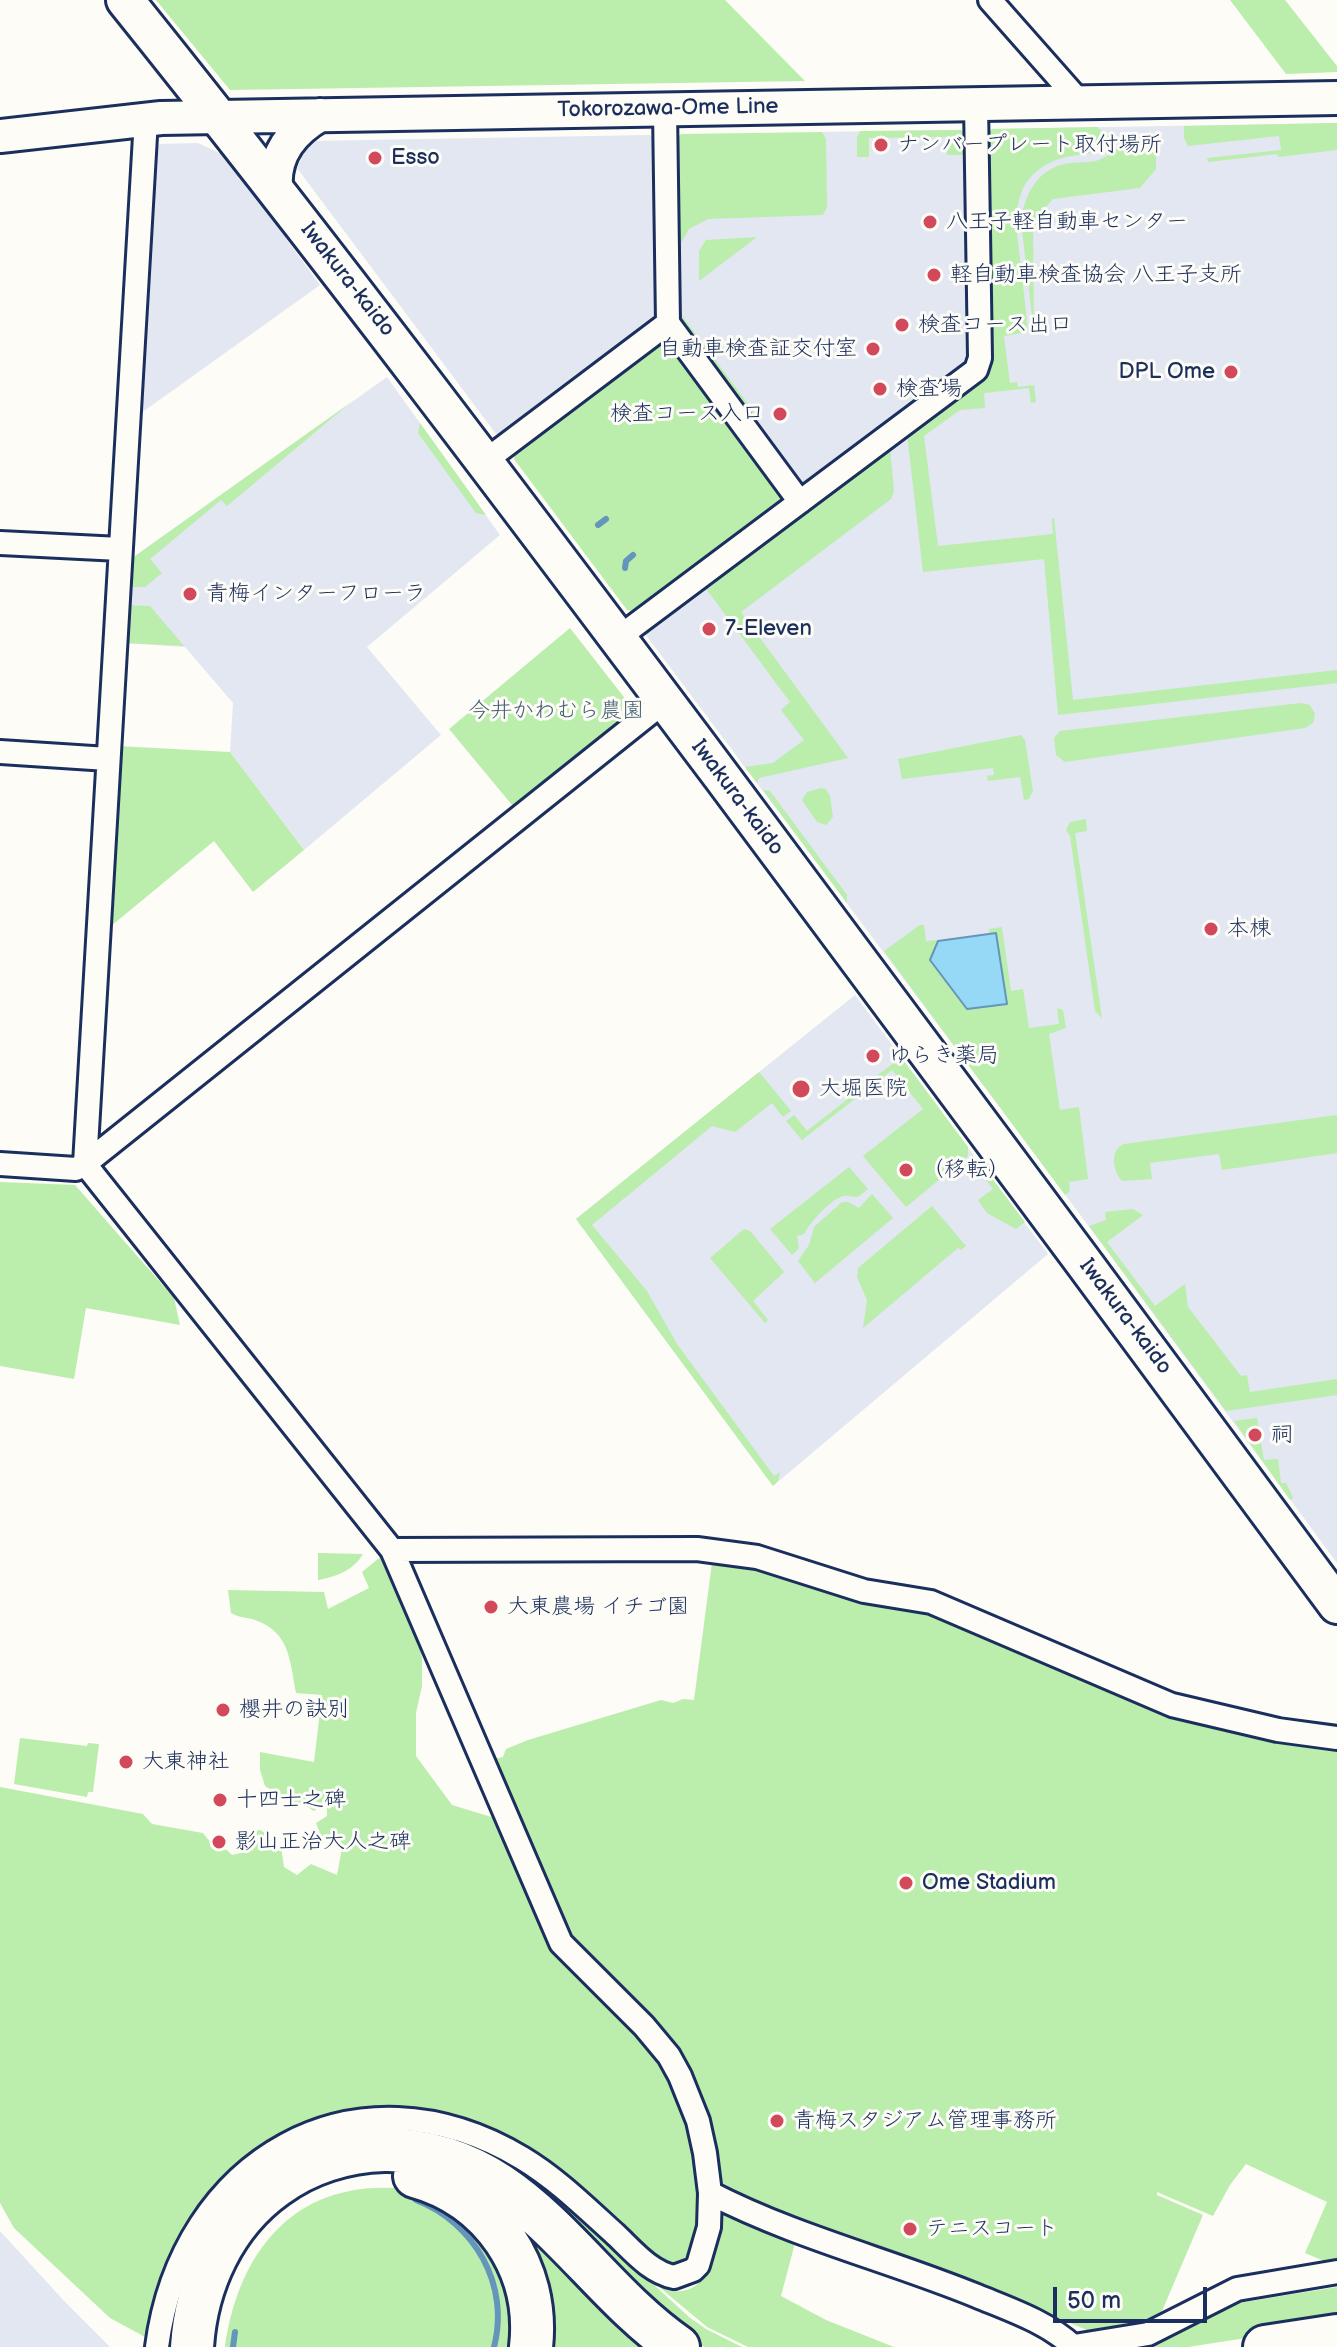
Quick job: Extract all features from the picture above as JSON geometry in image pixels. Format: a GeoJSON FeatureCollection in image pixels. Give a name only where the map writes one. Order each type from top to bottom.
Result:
{"type":"FeatureCollection","features":[{"type":"Feature","properties":{"kind":"highway"},"geometry":{"type":"LineString","coordinates":[[192,2347],[198,2304],[211,2267],[231,2231],[255,2203],[283,2181],[326,2160],[361,2151],[393,2150],[443,2158],[477,2172],[509,2191],[546,2221],[629,2306],[678,2347]]}},
{"type":"Feature","properties":{"kind":"highway"},"geometry":{"type":"LineString","coordinates":[[210,2347],[223,2289],[239,2254],[260,2225],[288,2201],[320,2183],[374,2172],[411,2175],[446,2187],[470,2202],[490,2220],[512,2250],[527,2283],[532,2320],[531,2347]]}},
{"type":"Feature","properties":{"kind":"highway"},"geometry":{"type":"LineString","coordinates":[[1265,2347],[1337,2336]]}},
{"type":"Feature","properties":{"kind":"main road","name":"Iwakura-kaido"},"geometry":{"type":"LineString","coordinates":[[125,0],[276,189],[485,461],[1337,1605]]}},
{"type":"Feature","properties":{"kind":"main road","name":"Tokorozawa-Ome Line"},"geometry":{"type":"LineString","coordinates":[[0,136],[146,119],[1337,98]]}},
{"type":"Feature","properties":{"kind":"main road"},"geometry":{"type":"LineString","coordinates":[[276,189],[276,173],[287,142],[307,122],[320,115]]}},
{"type":"Feature","properties":{"kind":"street"},"geometry":{"type":"LineString","coordinates":[[990,0],[1081,103]]}},
{"type":"Feature","properties":{"kind":"street"},"geometry":{"type":"LineString","coordinates":[[618,638],[971,375],[979,364],[976,104]]}},
{"type":"Feature","properties":{"kind":"street"},"geometry":{"type":"LineString","coordinates":[[665,109],[668,323],[800,502]]}},
{"type":"Feature","properties":{"kind":"street"},"geometry":{"type":"LineString","coordinates":[[146,119],[85,1164],[392,1550],[561,1943],[644,2026],[669,2056],[680,2076],[698,2121],[710,2193],[709,2227],[703,2256],[693,2270],[674,2277],[651,2267],[544,2172],[482,2139],[461,2131],[414,2122],[357,2122],[327,2129],[291,2141],[271,2152],[221,2195],[180,2261],[162,2316],[157,2347]]}},
{"type":"Feature","properties":{"kind":"street"},"geometry":{"type":"LineString","coordinates":[[485,461],[668,323]]}},
{"type":"Feature","properties":{"kind":"street"},"geometry":{"type":"LineString","coordinates":[[0,543],[120,549]]}},
{"type":"Feature","properties":{"kind":"street"},"geometry":{"type":"LineString","coordinates":[[0,1164],[76,1169],[85,1164],[665,701]]}},
{"type":"Feature","properties":{"kind":"street"},"geometry":{"type":"LineString","coordinates":[[0,752],[108,759]]}},
{"type":"Feature","properties":{"kind":"street"},"geometry":{"type":"LineString","coordinates":[[392,1550],[697,1549],[757,1557],[864,1591],[931,1602],[1172,1705],[1278,1730],[1337,1738]]}},
{"type":"Feature","properties":{"kind":"street"},"geometry":{"type":"LineString","coordinates":[[710,2193],[779,2225],[917,2272],[1005,2308],[1045,2326],[1074,2346],[1148,2334],[1237,2289],[1337,2272]]}},
{"type":"Feature","properties":{"kind":"shaded area"},"geometry":{"type":"Polygon","coordinates":[[[1337,123],[1337,1563],[646,635],[648,626],[989,372],[986,135],[992,129],[1337,123]]]}},
{"type":"Feature","properties":{"kind":"shaded area"},"geometry":{"type":"Polygon","coordinates":[[[961,130],[967,136],[971,357],[967,366],[808,485],[799,484],[677,317],[676,215],[816,132],[961,130]]]}},
{"type":"Feature","properties":{"kind":"shaded area"},"geometry":{"type":"Polygon","coordinates":[[[650,135],[657,141],[659,316],[506,436],[496,434],[297,168],[310,141],[650,135]]]}},
{"type":"Feature","properties":{"kind":"shaded area"},"geometry":{"type":"Polygon","coordinates":[[[198,143],[226,156],[320,285],[137,416],[153,150],[160,144],[198,143]]]}},
{"type":"Feature","properties":{"kind":"shaded area"},"geometry":{"type":"Polygon","coordinates":[[[387,377],[500,535],[367,647],[441,735],[304,850],[230,752],[233,703],[185,647],[124,643],[128,561],[387,377]]]}},
{"type":"Feature","properties":{"kind":"shaded area"},"geometry":{"type":"Polygon","coordinates":[[[855,995],[942,1112],[881,1163],[966,1145],[1048,1254],[773,1486],[576,1219],[855,995]]]}},
{"type":"Feature","properties":{"kind":"shaded area"},"geometry":{"type":"Polygon","coordinates":[[[0,2231],[66,2303],[110,2347],[0,2347],[0,2231]]]}},
{"type":"Feature","properties":{"kind":"green space"},"geometry":{"type":"Polygon","coordinates":[[[156,0],[725,0],[805,81],[230,90],[156,0]]]}},
{"type":"Feature","properties":{"kind":"green space"},"geometry":{"type":"Polygon","coordinates":[[[1230,0],[1285,0],[1337,66],[1337,72],[1286,74],[1230,0]]]}},
{"type":"Feature","properties":{"kind":"green space"},"geometry":{"type":"Polygon","coordinates":[[[1337,123],[1337,150],[1278,157],[1277,154],[1208,162],[1207,158],[1281,150],[1279,136],[1188,146],[1184,138],[1184,126],[1337,123]]]}},
{"type":"Feature","properties":{"kind":"green space"},"geometry":{"type":"Polygon","coordinates":[[[1097,127],[1111,138],[1119,138],[1096,152],[1065,157],[1040,169],[1029,179],[1018,204],[1017,234],[1028,332],[1004,336],[1010,383],[1017,382],[1018,387],[1034,385],[1036,402],[1031,403],[1029,388],[984,393],[985,408],[960,410],[924,436],[938,546],[1053,534],[1054,518],[1073,700],[1337,670],[1337,683],[1058,715],[1044,559],[923,572],[907,434],[989,372],[986,135],[992,129],[1097,127]]]}},
{"type":"Feature","properties":{"kind":"green space"},"geometry":{"type":"Polygon","coordinates":[[[961,130],[967,136],[968,184],[965,184],[965,155],[947,155],[946,137],[869,138],[869,157],[857,157],[860,131],[961,130]]]}},
{"type":"Feature","properties":{"kind":"green space"},"geometry":{"type":"Polygon","coordinates":[[[822,132],[826,139],[827,207],[823,215],[708,219],[689,229],[681,243],[680,313],[760,420],[754,424],[677,317],[675,140],[681,134],[822,132]]]}},
{"type":"Feature","properties":{"kind":"green space"},"geometry":{"type":"Polygon","coordinates":[[[1127,138],[1156,138],[1156,169],[1140,188],[1053,199],[1033,221],[1034,332],[1021,222],[1029,194],[1039,179],[1054,167],[1101,159],[1127,138]]]}},
{"type":"Feature","properties":{"kind":"green space"},"geometry":{"type":"Polygon","coordinates":[[[757,237],[699,281],[699,251],[706,240],[757,237]]]}},
{"type":"Feature","properties":{"kind":"green space"},"geometry":{"type":"Polygon","coordinates":[[[661,340],[670,341],[785,494],[783,505],[639,612],[627,610],[514,459],[516,448],[661,340]]]}},
{"type":"Feature","properties":{"kind":"green space"},"geometry":{"type":"Polygon","coordinates":[[[350,403],[227,506],[221,500],[150,559],[162,573],[145,587],[129,587],[128,561],[350,403]]]}},
{"type":"Feature","properties":{"kind":"green space"},"geometry":{"type":"Polygon","coordinates":[[[420,423],[486,515],[476,513],[418,433],[420,423]]]}},
{"type":"Feature","properties":{"kind":"green space"},"geometry":{"type":"Polygon","coordinates":[[[890,448],[894,491],[891,499],[741,612],[848,758],[759,778],[757,783],[745,767],[773,763],[804,740],[781,710],[790,702],[704,586],[706,584],[709,588],[715,583],[712,580],[890,448]]]}},
{"type":"Feature","properties":{"kind":"green space"},"geometry":{"type":"Polygon","coordinates":[[[126,605],[150,606],[184,646],[125,643],[126,605]]]}},
{"type":"Feature","properties":{"kind":"green space","name":"今井かわむら農園"},"geometry":{"type":"Polygon","coordinates":[[[570,628],[634,710],[632,719],[517,811],[449,729],[570,628]]]}},
{"type":"Feature","properties":{"kind":"green space"},"geometry":{"type":"Polygon","coordinates":[[[1301,703],[1310,705],[1315,714],[1313,723],[1305,728],[1065,762],[1056,755],[1054,738],[1060,731],[1301,703]]]}},
{"type":"Feature","properties":{"kind":"green space"},"geometry":{"type":"Polygon","coordinates":[[[1021,735],[1025,740],[1033,791],[1029,799],[1024,800],[1020,777],[988,781],[987,776],[994,775],[993,768],[902,779],[898,759],[1021,735]]]}},
{"type":"Feature","properties":{"kind":"green space"},"geometry":{"type":"Polygon","coordinates":[[[117,746],[230,752],[304,850],[253,892],[214,841],[105,931],[117,746]]]}},
{"type":"Feature","properties":{"kind":"green space"},"geometry":{"type":"Polygon","coordinates":[[[826,789],[830,796],[833,817],[826,825],[817,822],[802,800],[807,792],[826,789]]]}},
{"type":"Feature","properties":{"kind":"green space"},"geometry":{"type":"Polygon","coordinates":[[[763,790],[770,791],[847,895],[847,903],[763,790]]]}},
{"type":"Feature","properties":{"kind":"green space"},"geometry":{"type":"Polygon","coordinates":[[[1086,819],[1087,831],[1075,833],[1102,1018],[1095,1011],[1070,836],[1066,830],[1070,822],[1086,819]]]}},
{"type":"Feature","properties":{"kind":"green space"},"geometry":{"type":"Polygon","coordinates":[[[924,925],[926,941],[938,940],[1006,1004],[996,933],[990,934],[989,929],[1002,927],[1011,991],[1023,989],[1029,1028],[1059,1024],[1057,1008],[1063,1010],[1066,1028],[1049,1034],[1060,1110],[1079,1107],[1088,1179],[1069,1182],[1070,1191],[1065,1195],[884,951],[924,925]]]}},
{"type":"Feature","properties":{"kind":"green space"},"geometry":{"type":"Polygon","coordinates":[[[901,1057],[968,1147],[968,1156],[906,1207],[863,1156],[923,1109],[892,1070],[802,1140],[786,1121],[794,1115],[807,1131],[901,1057]]]}},
{"type":"Feature","properties":{"kind":"green space"},"geometry":{"type":"Polygon","coordinates":[[[759,1072],[791,1111],[783,1117],[772,1103],[735,1132],[712,1126],[592,1225],[647,1291],[677,1344],[774,1476],[780,1472],[773,1486],[576,1219],[759,1072]]]}},
{"type":"Feature","properties":{"kind":"green space"},"geometry":{"type":"Polygon","coordinates":[[[1337,1115],[1337,1153],[1222,1170],[1219,1154],[1150,1163],[1152,1179],[1122,1181],[1116,1172],[1114,1156],[1124,1144],[1337,1115]]]}},
{"type":"Feature","properties":{"kind":"green space"},"geometry":{"type":"Polygon","coordinates":[[[849,1167],[868,1189],[858,1197],[844,1196],[827,1206],[804,1234],[797,1236],[799,1248],[792,1255],[770,1229],[849,1167]]]}},
{"type":"Feature","properties":{"kind":"green space"},"geometry":{"type":"Polygon","coordinates":[[[983,1176],[991,1177],[1025,1222],[1016,1229],[987,1213],[978,1200],[993,1189],[983,1176]]]}},
{"type":"Feature","properties":{"kind":"green space"},"geometry":{"type":"Polygon","coordinates":[[[0,1182],[75,1185],[174,1298],[180,1325],[86,1308],[74,1379],[0,1366],[0,1182]]]}},
{"type":"Feature","properties":{"kind":"green space"},"geometry":{"type":"Polygon","coordinates":[[[872,1194],[893,1218],[815,1283],[798,1261],[809,1245],[814,1227],[842,1202],[859,1208],[872,1194]]]}},
{"type":"Feature","properties":{"kind":"green space"},"geometry":{"type":"Polygon","coordinates":[[[932,1206],[966,1246],[961,1250],[958,1248],[863,1328],[867,1300],[857,1277],[858,1268],[932,1206]]]}},
{"type":"Feature","properties":{"kind":"green space"},"geometry":{"type":"Polygon","coordinates":[[[1133,1209],[1143,1215],[1107,1242],[1155,1306],[1185,1284],[1188,1307],[1241,1376],[1247,1375],[1250,1392],[1337,1379],[1337,1395],[1226,1411],[1089,1226],[1106,1220],[1105,1212],[1133,1209]]]}},
{"type":"Feature","properties":{"kind":"green space"},"geometry":{"type":"Polygon","coordinates":[[[744,1229],[750,1231],[784,1272],[753,1301],[768,1320],[765,1323],[710,1258],[744,1229]]]}},
{"type":"Feature","properties":{"kind":"green space"},"geometry":{"type":"Polygon","coordinates":[[[1257,1418],[1264,1460],[1278,1459],[1281,1483],[1286,1483],[1293,1498],[1290,1500],[1234,1421],[1257,1418]]]}},
{"type":"Feature","properties":{"kind":"green space"},"geometry":{"type":"Polygon","coordinates":[[[318,1553],[363,1554],[343,1572],[318,1580],[318,1553]]]}},
{"type":"Feature","properties":{"kind":"green space"},"geometry":{"type":"Polygon","coordinates":[[[384,1554],[416,1626],[422,1658],[422,1686],[416,1713],[416,1756],[452,1805],[498,1819],[554,1949],[617,2011],[659,2059],[686,2113],[696,2162],[701,2220],[692,2254],[674,2263],[656,2258],[530,2151],[464,2122],[281,2136],[236,2167],[192,2219],[161,2290],[147,2338],[110,2318],[14,2228],[0,2203],[0,1787],[143,1814],[152,1824],[203,1833],[214,1847],[227,1850],[232,1855],[253,1850],[248,1839],[252,1832],[260,1830],[269,1835],[271,1843],[281,1847],[284,1867],[297,1875],[311,1864],[337,1875],[342,1848],[340,1836],[321,1836],[316,1823],[327,1816],[327,1802],[314,1811],[303,1804],[290,1802],[265,1786],[260,1770],[260,1752],[314,1762],[322,1695],[296,1693],[290,1659],[282,1640],[267,1625],[231,1613],[228,1590],[324,1592],[328,1609],[369,1588],[362,1572],[384,1554]]]}},
{"type":"Feature","properties":{"kind":"green space"},"geometry":{"type":"Polygon","coordinates":[[[713,1555],[929,1608],[1086,1675],[1337,1745],[1337,2262],[1329,2263],[1305,2253],[1327,2202],[1246,2164],[1213,2216],[1157,2192],[1157,2195],[1203,2215],[1159,2318],[1147,2324],[1094,2333],[906,2255],[783,2215],[717,2183],[705,2109],[688,2069],[660,2028],[592,1962],[566,1932],[490,1760],[503,1757],[506,1749],[528,1740],[661,1700],[673,1703],[683,1699],[694,1700],[713,1555]]]}},
{"type":"Feature","properties":{"kind":"green space"},"geometry":{"type":"Polygon","coordinates":[[[20,1738],[87,1746],[88,1743],[99,1744],[93,1792],[88,1792],[87,1797],[14,1784],[20,1738]]]}},
{"type":"Feature","properties":{"kind":"green space"},"geometry":{"type":"Polygon","coordinates":[[[387,2129],[434,2134],[456,2140],[520,2167],[558,2194],[556,2198],[563,2205],[565,2203],[689,2317],[742,2347],[705,2347],[683,2334],[564,2219],[504,2171],[471,2153],[434,2141],[392,2136],[362,2137],[317,2148],[289,2160],[254,2185],[219,2224],[206,2246],[186,2294],[177,2347],[166,2347],[190,2257],[205,2229],[246,2182],[270,2164],[325,2138],[387,2129]]]}},
{"type":"Feature","properties":{"kind":"green space"},"geometry":{"type":"Polygon","coordinates":[[[457,2173],[661,2347],[541,2347],[457,2173]]]}},
{"type":"Feature","properties":{"kind":"green space"},"geometry":{"type":"Polygon","coordinates":[[[405,2189],[451,2207],[506,2271],[515,2347],[225,2347],[243,2282],[257,2255],[276,2231],[299,2212],[326,2198],[357,2190],[405,2189]]]}},
{"type":"Feature","properties":{"kind":"green space"},"geometry":{"type":"Polygon","coordinates":[[[724,2215],[795,2243],[781,2296],[826,2320],[894,2347],[748,2347],[707,2327],[658,2286],[674,2291],[687,2290],[706,2275],[715,2249],[717,2221],[724,2215]]]}},
{"type":"Feature","properties":{"kind":"green space"},"geometry":{"type":"Polygon","coordinates":[[[1337,2287],[1337,2324],[1188,2347],[1133,2347],[1236,2300],[1245,2302],[1337,2287]]]}},
{"type":"Feature","properties":{"kind":"water"},"geometry":{"type":"Polygon","coordinates":[[[996,933],[1007,1004],[967,1009],[930,960],[938,941],[996,933]]]}},
{"type":"Feature","properties":{"kind":"waterway"},"geometry":{"type":"LineString","coordinates":[[598,525],[606,519]]}},
{"type":"Feature","properties":{"kind":"waterway"},"geometry":{"type":"LineString","coordinates":[[625,568],[626,561],[633,555]]}},
{"type":"Feature","properties":{"kind":"waterway"},"geometry":{"type":"LineString","coordinates":[[416,2200],[437,2210],[455,2224],[471,2240],[483,2259],[497,2301],[498,2324],[494,2347]]}},
{"type":"Feature","properties":{"kind":"waterway"},"geometry":{"type":"LineString","coordinates":[[233,2347],[235,2332]]}},
{"type":"Feature","properties":{"kind":"place","name":"ナンバープレート取付場所"},"geometry":{"type":"Point","coordinates":[881,145]}},
{"type":"Feature","properties":{"kind":"place","name":"Esso"},"geometry":{"type":"Point","coordinates":[375,158]}},
{"type":"Feature","properties":{"kind":"place","name":"八王子軽自動車センター"},"geometry":{"type":"Point","coordinates":[930,222]}},
{"type":"Feature","properties":{"kind":"place","name":"軽自動車検査協会 八王子支所"},"geometry":{"type":"Point","coordinates":[934,275]}},
{"type":"Feature","properties":{"kind":"place","name":"検査コース出口"},"geometry":{"type":"Point","coordinates":[902,325]}},
{"type":"Feature","properties":{"kind":"place","name":"自動車検査証交付室"},"geometry":{"type":"Point","coordinates":[873,349]}},
{"type":"Feature","properties":{"kind":"place","name":"DPL Ome"},"geometry":{"type":"Point","coordinates":[1231,372]}},
{"type":"Feature","properties":{"kind":"place","name":"検査場"},"geometry":{"type":"Point","coordinates":[880,389]}},
{"type":"Feature","properties":{"kind":"place","name":"検査コース入口"},"geometry":{"type":"Point","coordinates":[780,414]}},
{"type":"Feature","properties":{"kind":"place","name":"青梅インターフローラ"},"geometry":{"type":"Point","coordinates":[190,594]}},
{"type":"Feature","properties":{"kind":"place","name":"7-Eleven"},"geometry":{"type":"Point","coordinates":[709,629]}},
{"type":"Feature","properties":{"kind":"place","name":"本棟"},"geometry":{"type":"Point","coordinates":[1211,929]}},
{"type":"Feature","properties":{"kind":"place","name":"ゆらき薬局"},"geometry":{"type":"Point","coordinates":[873,1056]}},
{"type":"Feature","properties":{"kind":"place","name":"大堀医院"},"geometry":{"type":"Point","coordinates":[801,1089]}},
{"type":"Feature","properties":{"kind":"place","name":"（移転）"},"geometry":{"type":"Point","coordinates":[906,1170]}},
{"type":"Feature","properties":{"kind":"place","name":"祠"},"geometry":{"type":"Point","coordinates":[1255,1435]}},
{"type":"Feature","properties":{"kind":"place","name":"大東農場 イチゴ園"},"geometry":{"type":"Point","coordinates":[491,1607]}},
{"type":"Feature","properties":{"kind":"place","name":"櫻井の訣別"},"geometry":{"type":"Point","coordinates":[223,1710]}},
{"type":"Feature","properties":{"kind":"place","name":"大東神社"},"geometry":{"type":"Point","coordinates":[126,1762]}},
{"type":"Feature","properties":{"kind":"place","name":"十四士之碑"},"geometry":{"type":"Point","coordinates":[220,1800]}},
{"type":"Feature","properties":{"kind":"place","name":"影山正治大人之碑"},"geometry":{"type":"Point","coordinates":[219,1842]}},
{"type":"Feature","properties":{"kind":"place","name":"Ome Stadium"},"geometry":{"type":"Point","coordinates":[906,1883]}},
{"type":"Feature","properties":{"kind":"place","name":"青梅スタジアム管理事務所"},"geometry":{"type":"Point","coordinates":[777,2121]}},
{"type":"Feature","properties":{"kind":"place","name":"テニスコート"},"geometry":{"type":"Point","coordinates":[910,2229]}}]}
